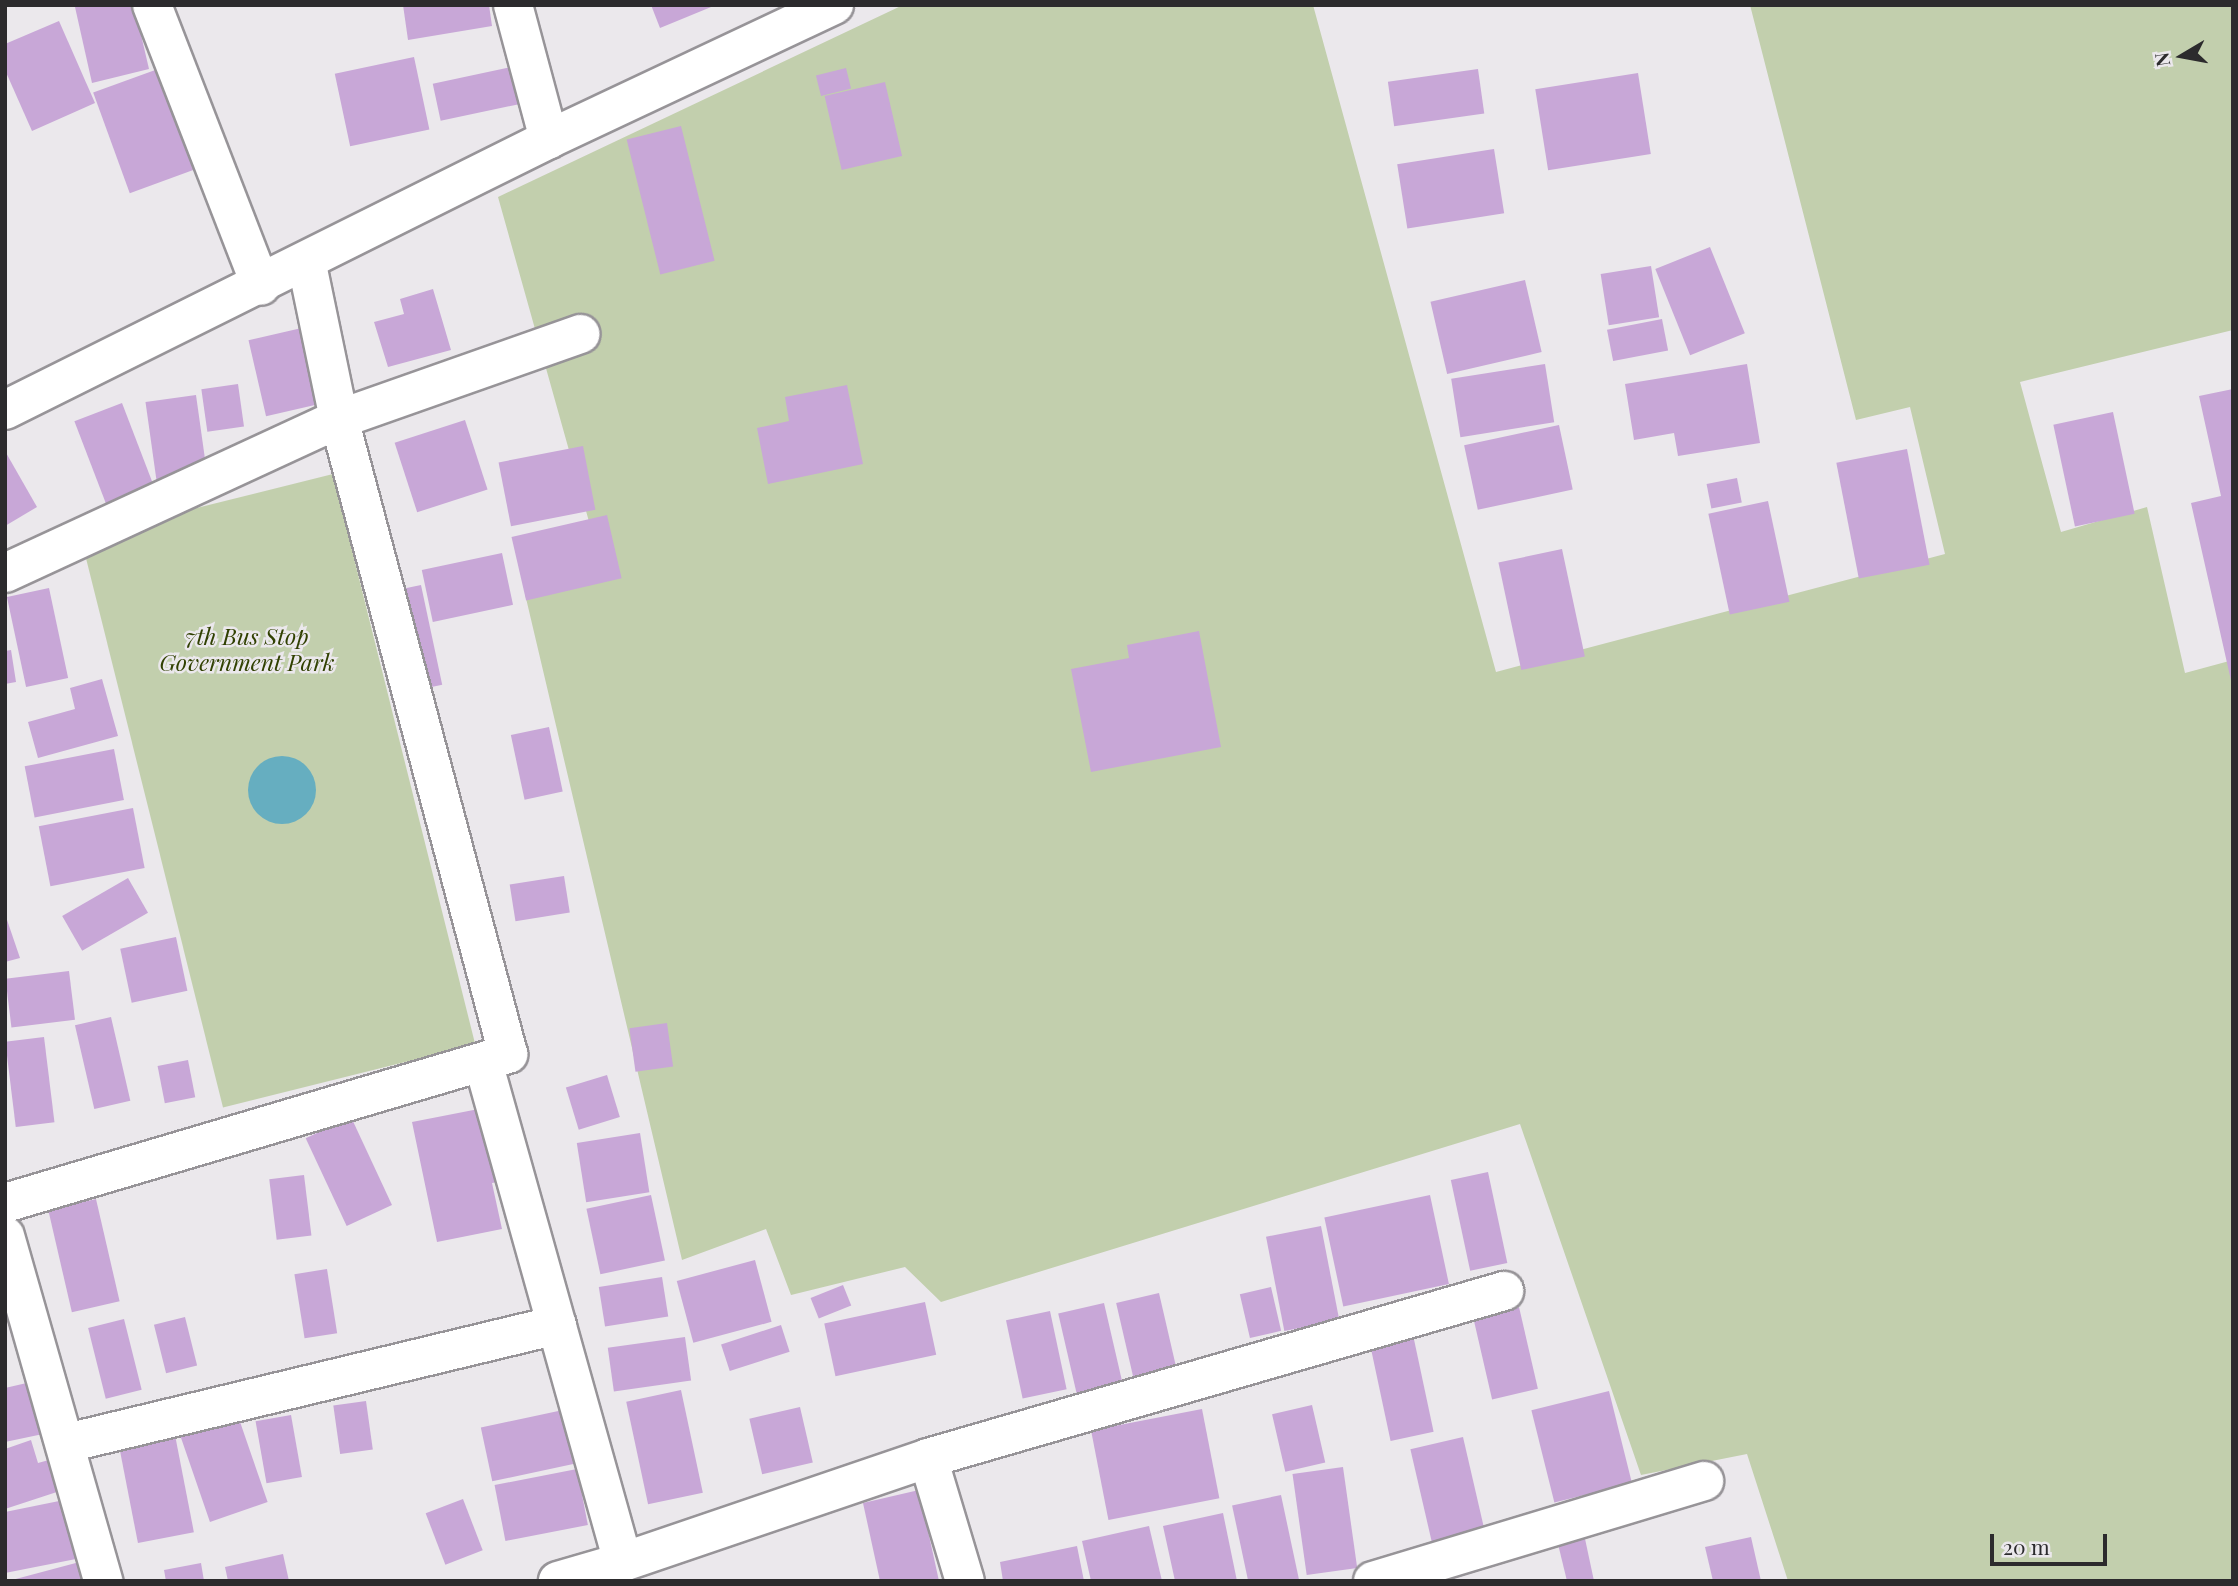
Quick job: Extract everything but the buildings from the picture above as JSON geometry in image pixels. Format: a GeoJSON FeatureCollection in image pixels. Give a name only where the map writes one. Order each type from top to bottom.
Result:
{"type":"FeatureCollection","features":[{"type":"Feature","properties":{"kind":"street"},"geometry":{"type":"LineString","coordinates":[[152,5],[261,286]]}},
{"type":"Feature","properties":{"kind":"street"},"geometry":{"type":"LineString","coordinates":[[513,5],[549,139]]}},
{"type":"Feature","properties":{"kind":"street"},"geometry":{"type":"LineString","coordinates":[[5,410],[307,264],[549,139],[834,5]]}},
{"type":"Feature","properties":{"kind":"street"},"geometry":{"type":"LineString","coordinates":[[5,1203],[508,1054],[339,419],[307,264]]}},
{"type":"Feature","properties":{"kind":"street"},"geometry":{"type":"LineString","coordinates":[[5,573],[339,419],[580,334]]}},
{"type":"Feature","properties":{"kind":"street"},"geometry":{"type":"LineString","coordinates":[[483,1062],[623,1562]]}},
{"type":"Feature","properties":{"kind":"street"},"geometry":{"type":"LineString","coordinates":[[5,1236],[67,1443],[103,1581]]}},
{"type":"Feature","properties":{"kind":"street"},"geometry":{"type":"LineString","coordinates":[[558,1581],[623,1562],[928,1458],[1504,1291]]}},
{"type":"Feature","properties":{"kind":"street"},"geometry":{"type":"LineString","coordinates":[[67,1443],[556,1325]]}},
{"type":"Feature","properties":{"kind":"street"},"geometry":{"type":"LineString","coordinates":[[928,1458],[964,1581]]}},
{"type":"Feature","properties":{"kind":"street"},"geometry":{"type":"LineString","coordinates":[[1373,1581],[1704,1481]]}},
{"type":"Feature","properties":{"kind":"green space"},"geometry":{"type":"Polygon","coordinates":[[[903,5],[1313,5],[1496,672],[1945,554],[1910,407],[1856,420],[1750,5],[2233,5],[2233,330],[2020,382],[2061,532],[2147,507],[2185,673],[2233,660],[2233,1581],[1788,1581],[1747,1454],[1641,1475],[1520,1124],[941,1302],[905,1267],[791,1295],[766,1229],[682,1260],[525,594],[602,568],[498,197],[903,5]]]}},
{"type":"Feature","properties":{"kind":"green space","name":"7th Bus Stop Government Park"},"geometry":{"type":"Polygon","coordinates":[[[333,474],[475,1045],[223,1107],[81,537],[333,474]]]}},
{"type":"Feature","properties":{"kind":"water"},"geometry":{"type":"Polygon","coordinates":[[[282,756],[295,759],[306,766],[313,777],[316,790],[313,803],[306,814],[295,821],[282,824],[269,821],[258,814],[251,803],[248,790],[251,777],[258,766],[269,759],[282,756]]]}}]}
